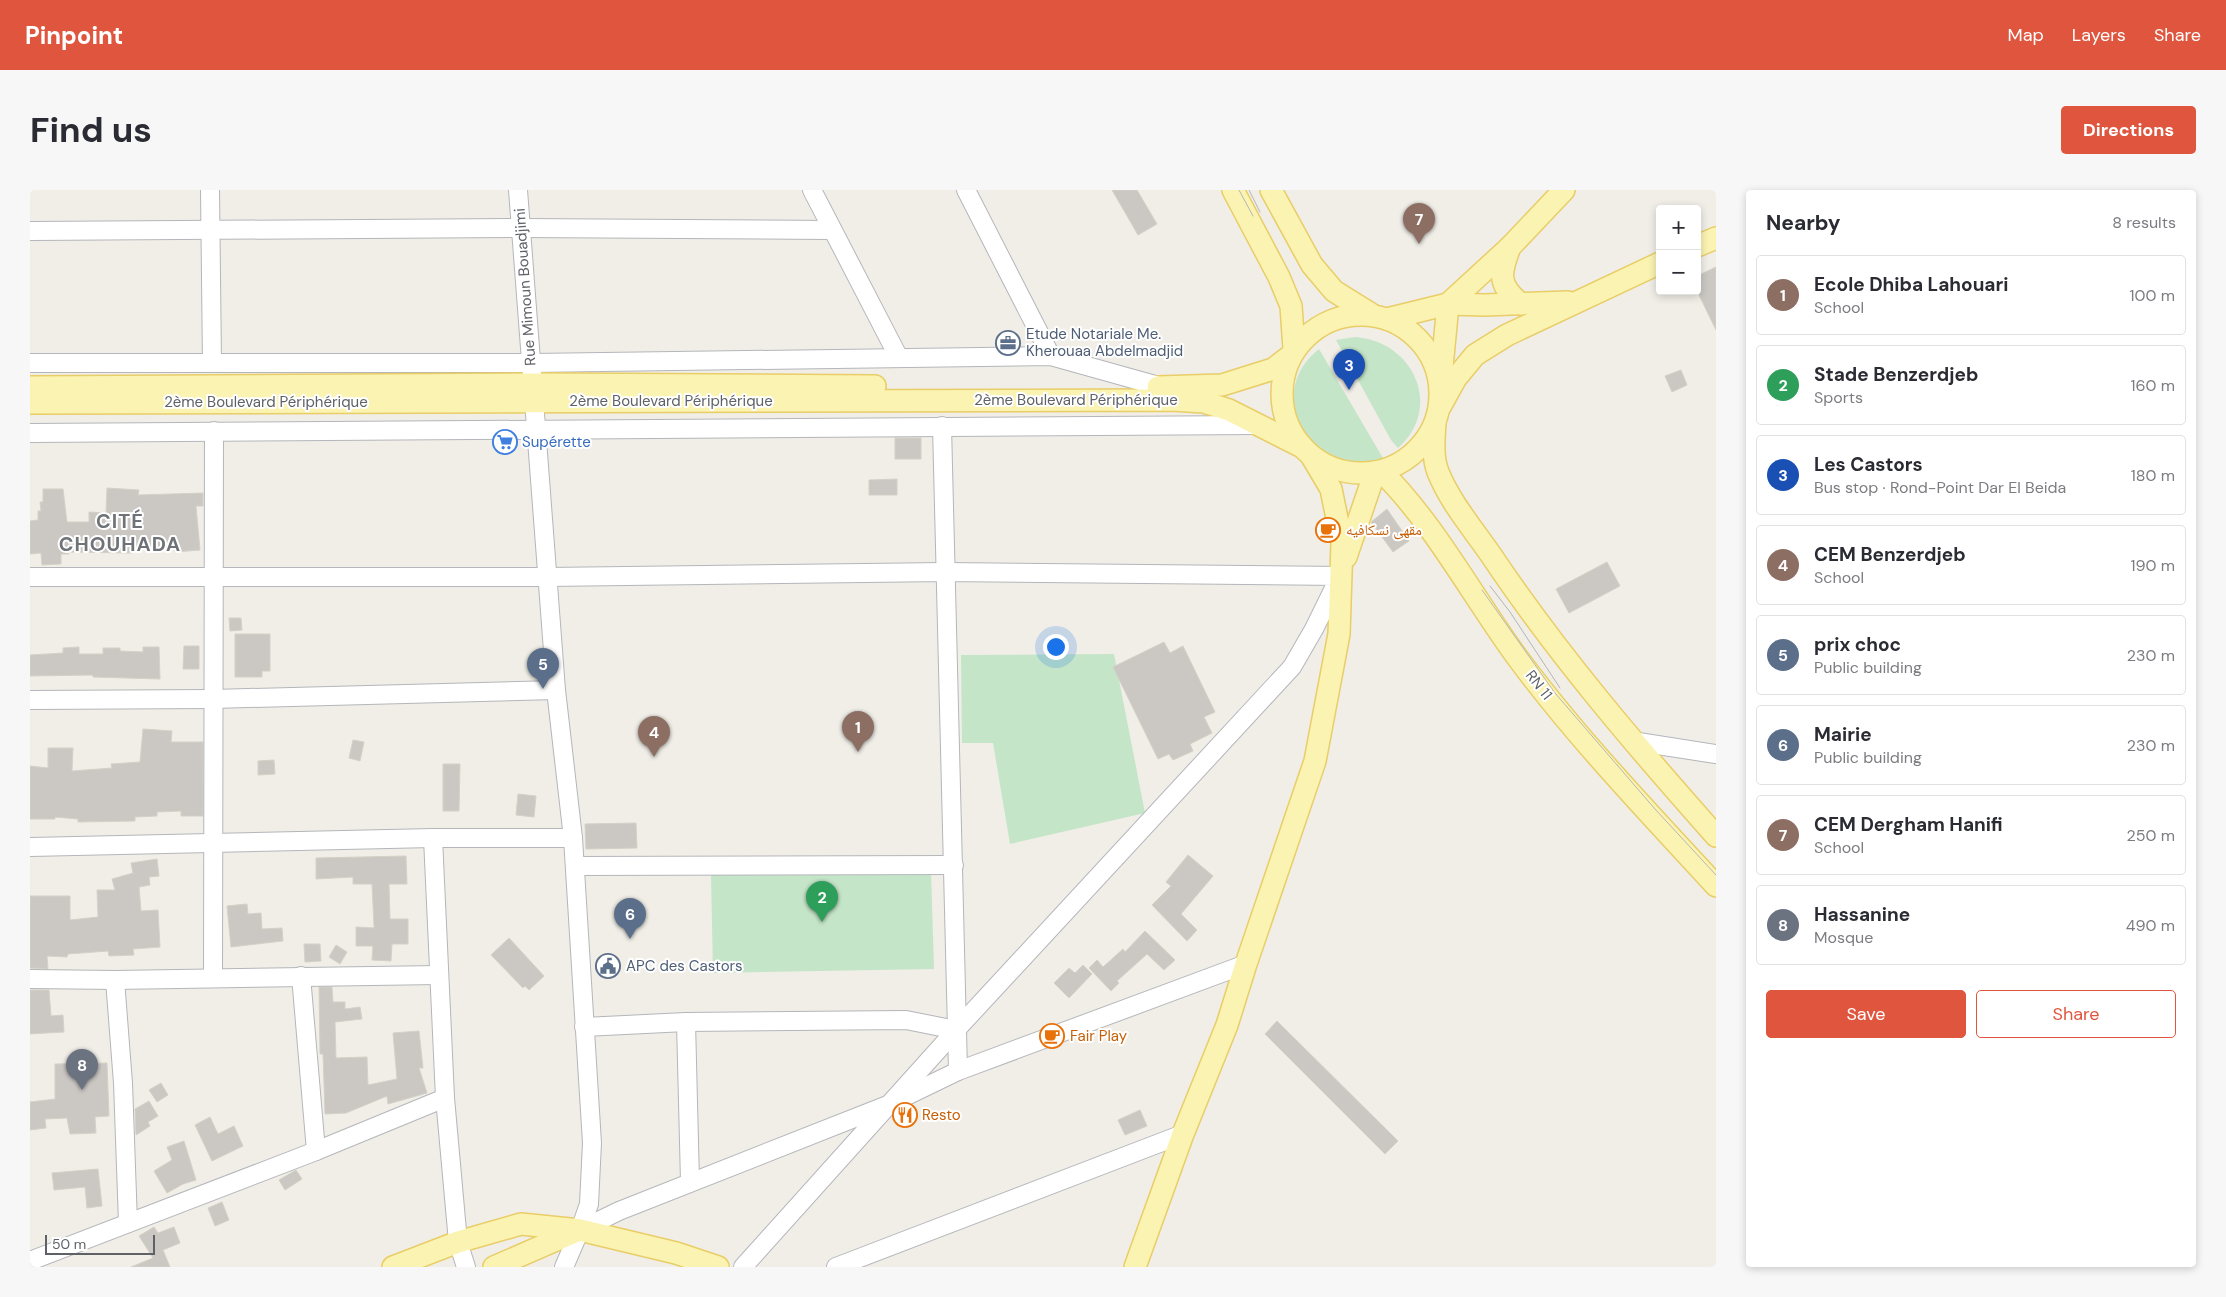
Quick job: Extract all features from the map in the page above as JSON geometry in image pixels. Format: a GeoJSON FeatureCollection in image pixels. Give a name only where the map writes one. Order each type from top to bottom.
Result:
{"type":"FeatureCollection","features":[{"type":"Feature","properties":{"kind":"main road"},"geometry":{"type":"LineString","coordinates":[[1138,1265],[1183,1134],[1227,1024],[1315,761],[1339,634],[1342,542],[1338,518],[1331,490],[1307,452],[1288,427],[1282,403],[1282,379],[1292,352],[1291,306],[1279,277],[1233,190]]}},
{"type":"Feature","properties":{"kind":"main road"},"geometry":{"type":"LineString","coordinates":[[1271,190],[1312,265],[1334,291],[1409,331],[1426,349],[1437,371],[1438,410]]}},
{"type":"Feature","properties":{"kind":"main road"},"geometry":{"type":"LineString","coordinates":[[1564,190],[1510,247],[1448,304],[1433,448],[1438,471],[1452,498],[1516,593],[1578,676],[1632,741],[1716,836]]}},
{"type":"Feature","properties":{"kind":"main road"},"geometry":{"type":"LineString","coordinates":[[1701,244],[1716,238]]}},
{"type":"Feature","properties":{"kind":"main road"},"geometry":{"type":"LineString","coordinates":[[1510,247],[1502,268],[1503,282],[1509,295],[1521,304]]}},
{"type":"Feature","properties":{"kind":"main road"},"geometry":{"type":"LineString","coordinates":[[1307,452],[1338,470],[1352,473],[1378,471],[1407,460],[1427,437],[1438,410],[1456,378],[1475,355],[1507,335],[1656,266]]}},
{"type":"Feature","properties":{"kind":"main road"},"geometry":{"type":"LineString","coordinates":[[1292,352],[1316,328],[1329,320],[1344,316],[1380,317],[1448,304],[1521,304],[1578,301]]}},
{"type":"Feature","properties":{"kind":"main road","name":"2ème Boulevard Périphérique"},"geometry":{"type":"LineString","coordinates":[[30,403],[533,393],[1222,385],[1273,369],[1292,352]]}},
{"type":"Feature","properties":{"kind":"main road","name":"2ème Boulevard Périphérique"},"geometry":{"type":"LineString","coordinates":[[30,387],[1173,400],[1204,402],[1229,410],[1261,425],[1307,452]]}},
{"type":"Feature","properties":{"kind":"main road"},"geometry":{"type":"LineString","coordinates":[[1340,576],[1378,471]]}},
{"type":"Feature","properties":{"kind":"main road","name":"RN 11"},"geometry":{"type":"LineString","coordinates":[[1378,471],[1411,505],[1517,657],[1566,719],[1716,886]]}},
{"type":"Feature","properties":{"kind":"main road"},"geometry":{"type":"LineString","coordinates":[[393,1267],[458,1242],[521,1224],[580,1230],[666,1251],[718,1267]]}},
{"type":"Feature","properties":{"kind":"main road"},"geometry":{"type":"LineString","coordinates":[[494,1267],[580,1230]]}},
{"type":"Feature","properties":{"kind":"street"},"geometry":{"type":"LineString","coordinates":[[210,190],[212,363]]}},
{"type":"Feature","properties":{"kind":"street","name":"Rue Mimoun Bouadjimi"},"geometry":{"type":"LineString","coordinates":[[518,190],[556,690],[573,838],[592,1143],[589,1204],[564,1267]]}},
{"type":"Feature","properties":{"kind":"street"},"geometry":{"type":"LineString","coordinates":[[812,190],[899,358]]}},
{"type":"Feature","properties":{"kind":"street"},"geometry":{"type":"LineString","coordinates":[[966,190],[1051,356]]}},
{"type":"Feature","properties":{"kind":"street"},"geometry":{"type":"LineString","coordinates":[[30,231],[521,228],[832,230]]}},
{"type":"Feature","properties":{"kind":"street"},"geometry":{"type":"LineString","coordinates":[[30,363],[531,363],[1051,356],[1162,387]]}},
{"type":"Feature","properties":{"kind":"street"},"geometry":{"type":"LineString","coordinates":[[30,433],[1261,425]]}},
{"type":"Feature","properties":{"kind":"street"},"geometry":{"type":"LineString","coordinates":[[942,426],[958,1071]]}},
{"type":"Feature","properties":{"kind":"street"},"geometry":{"type":"LineString","coordinates":[[213,977],[214,431]]}},
{"type":"Feature","properties":{"kind":"street"},"geometry":{"type":"LineString","coordinates":[[30,577],[547,577],[945,572],[1340,576],[1314,629],[1292,667],[956,1030],[743,1267]]}},
{"type":"Feature","properties":{"kind":"street"},"geometry":{"type":"LineString","coordinates":[[30,700],[213,699],[556,690]]}},
{"type":"Feature","properties":{"kind":"street"},"geometry":{"type":"LineString","coordinates":[[1632,741],[1716,754]]}},
{"type":"Feature","properties":{"kind":"street"},"geometry":{"type":"LineString","coordinates":[[30,847],[433,838],[573,838]]}},
{"type":"Feature","properties":{"kind":"street"},"geometry":{"type":"LineString","coordinates":[[433,838],[445,1098],[458,1242],[466,1267]]}},
{"type":"Feature","properties":{"kind":"street"},"geometry":{"type":"LineString","coordinates":[[575,866],[954,865]]}},
{"type":"Feature","properties":{"kind":"street"},"geometry":{"type":"LineString","coordinates":[[580,1230],[619,1211],[690,1182],[890,1104],[958,1071],[1246,964]]}},
{"type":"Feature","properties":{"kind":"street"},"geometry":{"type":"LineString","coordinates":[[30,978],[115,980],[439,975]]}},
{"type":"Feature","properties":{"kind":"street"},"geometry":{"type":"LineString","coordinates":[[301,976],[316,1151]]}},
{"type":"Feature","properties":{"kind":"street"},"geometry":{"type":"LineString","coordinates":[[115,980],[123,1083],[128,1223]]}},
{"type":"Feature","properties":{"kind":"street"},"geometry":{"type":"LineString","coordinates":[[584,1027],[686,1022],[906,1020],[956,1030]]}},
{"type":"Feature","properties":{"kind":"street"},"geometry":{"type":"LineString","coordinates":[[686,1022],[690,1182]]}},
{"type":"Feature","properties":{"kind":"street"},"geometry":{"type":"LineString","coordinates":[[30,1261],[316,1151],[445,1098]]}},
{"type":"Feature","properties":{"kind":"street"},"geometry":{"type":"LineString","coordinates":[[836,1267],[1183,1134]]}},
{"type":"Feature","properties":{"kind":"green space"},"geometry":{"type":"Polygon","coordinates":[[[1355,337],[1375,341],[1393,350],[1406,363],[1416,379],[1420,396],[1419,414],[1412,432],[1398,448],[1391,440],[1336,340],[1355,337]]]}},
{"type":"Feature","properties":{"kind":"green space"},"geometry":{"type":"Polygon","coordinates":[[[1319,349],[1383,458],[1358,464],[1336,461],[1317,450],[1303,433],[1295,413],[1294,390],[1302,368],[1319,349]]]}},
{"type":"Feature","properties":{"kind":"green space"},"geometry":{"type":"Polygon","coordinates":[[[1114,654],[1145,813],[1010,844],[993,743],[962,743],[961,655],[1114,654]]]}},
{"type":"Feature","properties":{"kind":"green space"},"geometry":{"type":"Polygon","coordinates":[[[931,873],[934,969],[713,973],[711,875],[931,873]]]}},
{"type":"Feature","properties":{"kind":"building"},"geometry":{"type":"Polygon","coordinates":[[[1112,190],[1137,190],[1157,224],[1138,235],[1112,190]]]}},
{"type":"Feature","properties":{"kind":"building"},"geometry":{"type":"Polygon","coordinates":[[[1716,267],[1716,330],[1699,295],[1701,295],[1701,274],[1716,267]]]}},
{"type":"Feature","properties":{"kind":"building"},"geometry":{"type":"Polygon","coordinates":[[[1681,370],[1687,385],[1672,392],[1665,376],[1681,370]]]}},
{"type":"Feature","properties":{"kind":"building"},"geometry":{"type":"Polygon","coordinates":[[[895,438],[921,438],[921,459],[895,459],[895,438]]]}},
{"type":"Feature","properties":{"kind":"building"},"geometry":{"type":"Polygon","coordinates":[[[897,479],[897,495],[869,495],[869,480],[897,479]]]}},
{"type":"Feature","properties":{"kind":"building"},"geometry":{"type":"Polygon","coordinates":[[[107,488],[139,490],[138,495],[203,493],[203,506],[196,506],[200,550],[175,552],[174,547],[132,548],[132,553],[68,552],[69,554],[61,554],[61,564],[42,565],[41,553],[30,554],[30,521],[38,520],[38,511],[41,511],[40,502],[43,502],[43,489],[63,489],[67,522],[89,522],[89,512],[106,513],[107,488]]]}},
{"type":"Feature","properties":{"kind":"building"},"geometry":{"type":"Polygon","coordinates":[[[1387,509],[1409,541],[1393,552],[1371,522],[1387,509]]]}},
{"type":"Feature","properties":{"kind":"building"},"geometry":{"type":"Polygon","coordinates":[[[1607,562],[1620,586],[1569,613],[1556,589],[1607,562]]]}},
{"type":"Feature","properties":{"kind":"building"},"geometry":{"type":"Polygon","coordinates":[[[229,618],[241,618],[242,630],[230,631],[229,618]]]}},
{"type":"Feature","properties":{"kind":"building"},"geometry":{"type":"Polygon","coordinates":[[[235,634],[270,634],[270,671],[262,671],[262,677],[235,677],[235,634]]]}},
{"type":"Feature","properties":{"kind":"building"},"geometry":{"type":"Polygon","coordinates":[[[1164,642],[1170,653],[1183,646],[1215,712],[1204,717],[1212,733],[1190,744],[1193,751],[1173,760],[1169,754],[1158,759],[1113,667],[1164,642]]]}},
{"type":"Feature","properties":{"kind":"building"},"geometry":{"type":"Polygon","coordinates":[[[184,646],[199,646],[199,669],[183,669],[184,646]]]}},
{"type":"Feature","properties":{"kind":"building"},"geometry":{"type":"Polygon","coordinates":[[[79,647],[79,654],[103,654],[103,648],[120,648],[120,651],[143,652],[143,647],[159,647],[160,679],[93,677],[93,675],[30,676],[30,655],[63,653],[63,648],[79,647]]]}},
{"type":"Feature","properties":{"kind":"building"},"geometry":{"type":"Polygon","coordinates":[[[143,729],[172,731],[171,742],[203,742],[203,816],[181,816],[181,811],[157,812],[157,816],[135,817],[135,821],[78,822],[78,819],[55,817],[55,819],[30,819],[30,766],[48,768],[48,748],[73,748],[72,771],[112,768],[111,764],[140,762],[143,729]]]}},
{"type":"Feature","properties":{"kind":"building"},"geometry":{"type":"Polygon","coordinates":[[[353,740],[364,742],[360,761],[349,758],[353,740]]]}},
{"type":"Feature","properties":{"kind":"building"},"geometry":{"type":"Polygon","coordinates":[[[274,760],[275,774],[258,775],[258,761],[274,760]]]}},
{"type":"Feature","properties":{"kind":"building"},"geometry":{"type":"Polygon","coordinates":[[[443,764],[460,764],[459,811],[443,811],[443,764]]]}},
{"type":"Feature","properties":{"kind":"building"},"geometry":{"type":"Polygon","coordinates":[[[518,794],[536,796],[534,817],[516,815],[518,794]]]}},
{"type":"Feature","properties":{"kind":"building"},"geometry":{"type":"Polygon","coordinates":[[[636,823],[637,848],[586,849],[585,824],[636,823]]]}},
{"type":"Feature","properties":{"kind":"building"},"geometry":{"type":"Polygon","coordinates":[[[1188,855],[1213,876],[1181,914],[1197,930],[1187,941],[1152,905],[1171,886],[1166,882],[1188,855]]]}},
{"type":"Feature","properties":{"kind":"building"},"geometry":{"type":"Polygon","coordinates":[[[406,856],[407,884],[389,884],[390,919],[408,919],[408,944],[392,944],[391,961],[372,960],[373,946],[356,946],[356,927],[374,928],[372,884],[353,884],[353,877],[316,879],[316,858],[406,856]]]}},
{"type":"Feature","properties":{"kind":"building"},"geometry":{"type":"Polygon","coordinates":[[[157,859],[159,876],[149,877],[150,885],[139,887],[141,911],[158,910],[160,947],[133,949],[134,955],[109,956],[108,951],[68,954],[67,957],[47,956],[48,969],[30,968],[30,896],[70,896],[70,920],[98,917],[97,890],[115,890],[112,879],[133,873],[131,863],[157,859]]]}},
{"type":"Feature","properties":{"kind":"building"},"geometry":{"type":"Polygon","coordinates":[[[247,904],[248,914],[261,913],[262,929],[282,928],[283,941],[231,947],[227,906],[247,904]]]}},
{"type":"Feature","properties":{"kind":"building"},"geometry":{"type":"Polygon","coordinates":[[[1145,931],[1175,960],[1164,970],[1147,954],[1117,981],[1119,983],[1111,991],[1089,968],[1097,960],[1103,967],[1123,949],[1125,952],[1145,931]]]}},
{"type":"Feature","properties":{"kind":"building"},"geometry":{"type":"Polygon","coordinates":[[[509,938],[544,976],[529,990],[525,986],[523,988],[491,955],[509,938]]]}},
{"type":"Feature","properties":{"kind":"building"},"geometry":{"type":"Polygon","coordinates":[[[304,944],[320,944],[321,961],[305,962],[304,944]]]}},
{"type":"Feature","properties":{"kind":"building"},"geometry":{"type":"Polygon","coordinates":[[[336,945],[347,952],[340,964],[329,957],[336,945]]]}},
{"type":"Feature","properties":{"kind":"building"},"geometry":{"type":"Polygon","coordinates":[[[1083,965],[1092,974],[1069,998],[1054,983],[1069,968],[1075,973],[1083,965]]]}},
{"type":"Feature","properties":{"kind":"building"},"geometry":{"type":"Polygon","coordinates":[[[319,987],[332,987],[333,1002],[345,1002],[345,1009],[360,1007],[362,1019],[335,1022],[336,1058],[367,1057],[368,1085],[397,1079],[393,1033],[419,1031],[423,1068],[419,1068],[427,1093],[388,1104],[387,1096],[346,1113],[325,1114],[323,1054],[320,1054],[319,987]]]}},
{"type":"Feature","properties":{"kind":"building"},"geometry":{"type":"Polygon","coordinates":[[[30,990],[49,990],[51,1016],[63,1015],[64,1032],[30,1034],[30,990]]]}},
{"type":"Feature","properties":{"kind":"building"},"geometry":{"type":"Polygon","coordinates":[[[1277,1021],[1398,1141],[1385,1154],[1265,1034],[1277,1021]]]}},
{"type":"Feature","properties":{"kind":"building"},"geometry":{"type":"Polygon","coordinates":[[[107,1063],[109,1116],[95,1117],[96,1133],[70,1134],[67,1118],[45,1119],[46,1128],[30,1130],[30,1102],[55,1099],[55,1064],[107,1063]]]}},
{"type":"Feature","properties":{"kind":"building"},"geometry":{"type":"Polygon","coordinates":[[[161,1083],[168,1095],[157,1102],[149,1090],[161,1083]]]}},
{"type":"Feature","properties":{"kind":"building"},"geometry":{"type":"Polygon","coordinates":[[[149,1101],[158,1116],[148,1122],[150,1126],[136,1135],[135,1109],[149,1101]]]}},
{"type":"Feature","properties":{"kind":"building"},"geometry":{"type":"Polygon","coordinates":[[[1140,1110],[1147,1126],[1125,1135],[1118,1120],[1140,1110]]]}},
{"type":"Feature","properties":{"kind":"building"},"geometry":{"type":"Polygon","coordinates":[[[210,1117],[218,1134],[234,1126],[243,1146],[212,1161],[195,1125],[210,1117]]]}},
{"type":"Feature","properties":{"kind":"building"},"geometry":{"type":"Polygon","coordinates":[[[184,1141],[196,1180],[183,1184],[167,1193],[154,1171],[172,1160],[167,1147],[184,1141]]]}},
{"type":"Feature","properties":{"kind":"building"},"geometry":{"type":"Polygon","coordinates":[[[98,1169],[102,1206],[87,1208],[85,1187],[54,1190],[52,1173],[98,1169]]]}},
{"type":"Feature","properties":{"kind":"building"},"geometry":{"type":"Polygon","coordinates":[[[296,1170],[302,1179],[285,1190],[279,1180],[296,1170]]]}},
{"type":"Feature","properties":{"kind":"building"},"geometry":{"type":"Polygon","coordinates":[[[222,1202],[229,1220],[215,1226],[208,1208],[222,1202]]]}},
{"type":"Feature","properties":{"kind":"building"},"geometry":{"type":"Polygon","coordinates":[[[154,1227],[158,1233],[174,1227],[180,1243],[163,1250],[170,1267],[131,1267],[153,1258],[139,1236],[154,1227]]]}},
{"type":"Feature","properties":{"kind":"tram line"},"geometry":{"type":"LineString","coordinates":[[1239,190],[1253,216]]}},
{"type":"Feature","properties":{"kind":"tram line"},"geometry":{"type":"LineString","coordinates":[[1249,190],[1260,212]]}},
{"type":"Feature","properties":{"kind":"tram line"},"geometry":{"type":"LineString","coordinates":[[1490,586],[1510,612],[1560,688]]}},
{"type":"Feature","properties":{"kind":"tram line"},"geometry":{"type":"LineString","coordinates":[[1482,590],[1555,693],[1655,809],[1716,875]]}},
{"type":"Feature","properties":{"kind":"place","name":"CEM Dergham Hanifi"},"geometry":{"type":"Point","coordinates":[1419,244]}},
{"type":"Feature","properties":{"kind":"place","name":"Etude Notariale Me. Kherouaa Abdelmadjid"},"geometry":{"type":"Point","coordinates":[1008,343]}},
{"type":"Feature","properties":{"kind":"place","name":"Les Castors"},"geometry":{"type":"Point","coordinates":[1349,390]}},
{"type":"Feature","properties":{"kind":"place","name":"Supérette"},"geometry":{"type":"Point","coordinates":[505,442]}},
{"type":"Feature","properties":{"kind":"place","name":"مقهى نسكافيه"},"geometry":{"type":"Point","coordinates":[1328,530]}},
{"type":"Feature","properties":{"kind":"place","name":"prix choc"},"geometry":{"type":"Point","coordinates":[543,689]}},
{"type":"Feature","properties":{"kind":"place","name":"Ecole Dhiba Lahouari"},"geometry":{"type":"Point","coordinates":[858,752]}},
{"type":"Feature","properties":{"kind":"place","name":"CEM Benzerdjeb"},"geometry":{"type":"Point","coordinates":[654,757]}},
{"type":"Feature","properties":{"kind":"place","name":"Stade Benzerdjeb"},"geometry":{"type":"Point","coordinates":[822,922]}},
{"type":"Feature","properties":{"kind":"place","name":"Mairie"},"geometry":{"type":"Point","coordinates":[630,939]}},
{"type":"Feature","properties":{"kind":"place","name":"APC des Castors"},"geometry":{"type":"Point","coordinates":[608,966]}},
{"type":"Feature","properties":{"kind":"place","name":"Fair Play"},"geometry":{"type":"Point","coordinates":[1052,1036]}},
{"type":"Feature","properties":{"kind":"place","name":"Hassanine"},"geometry":{"type":"Point","coordinates":[82,1090]}},
{"type":"Feature","properties":{"kind":"place","name":"Resto"},"geometry":{"type":"Point","coordinates":[905,1115]}},
{"type":"Feature","properties":{"kind":"district","name":"CITÉ CHOUHADA"},"geometry":{"type":"Point","coordinates":[120,532]}}]}
